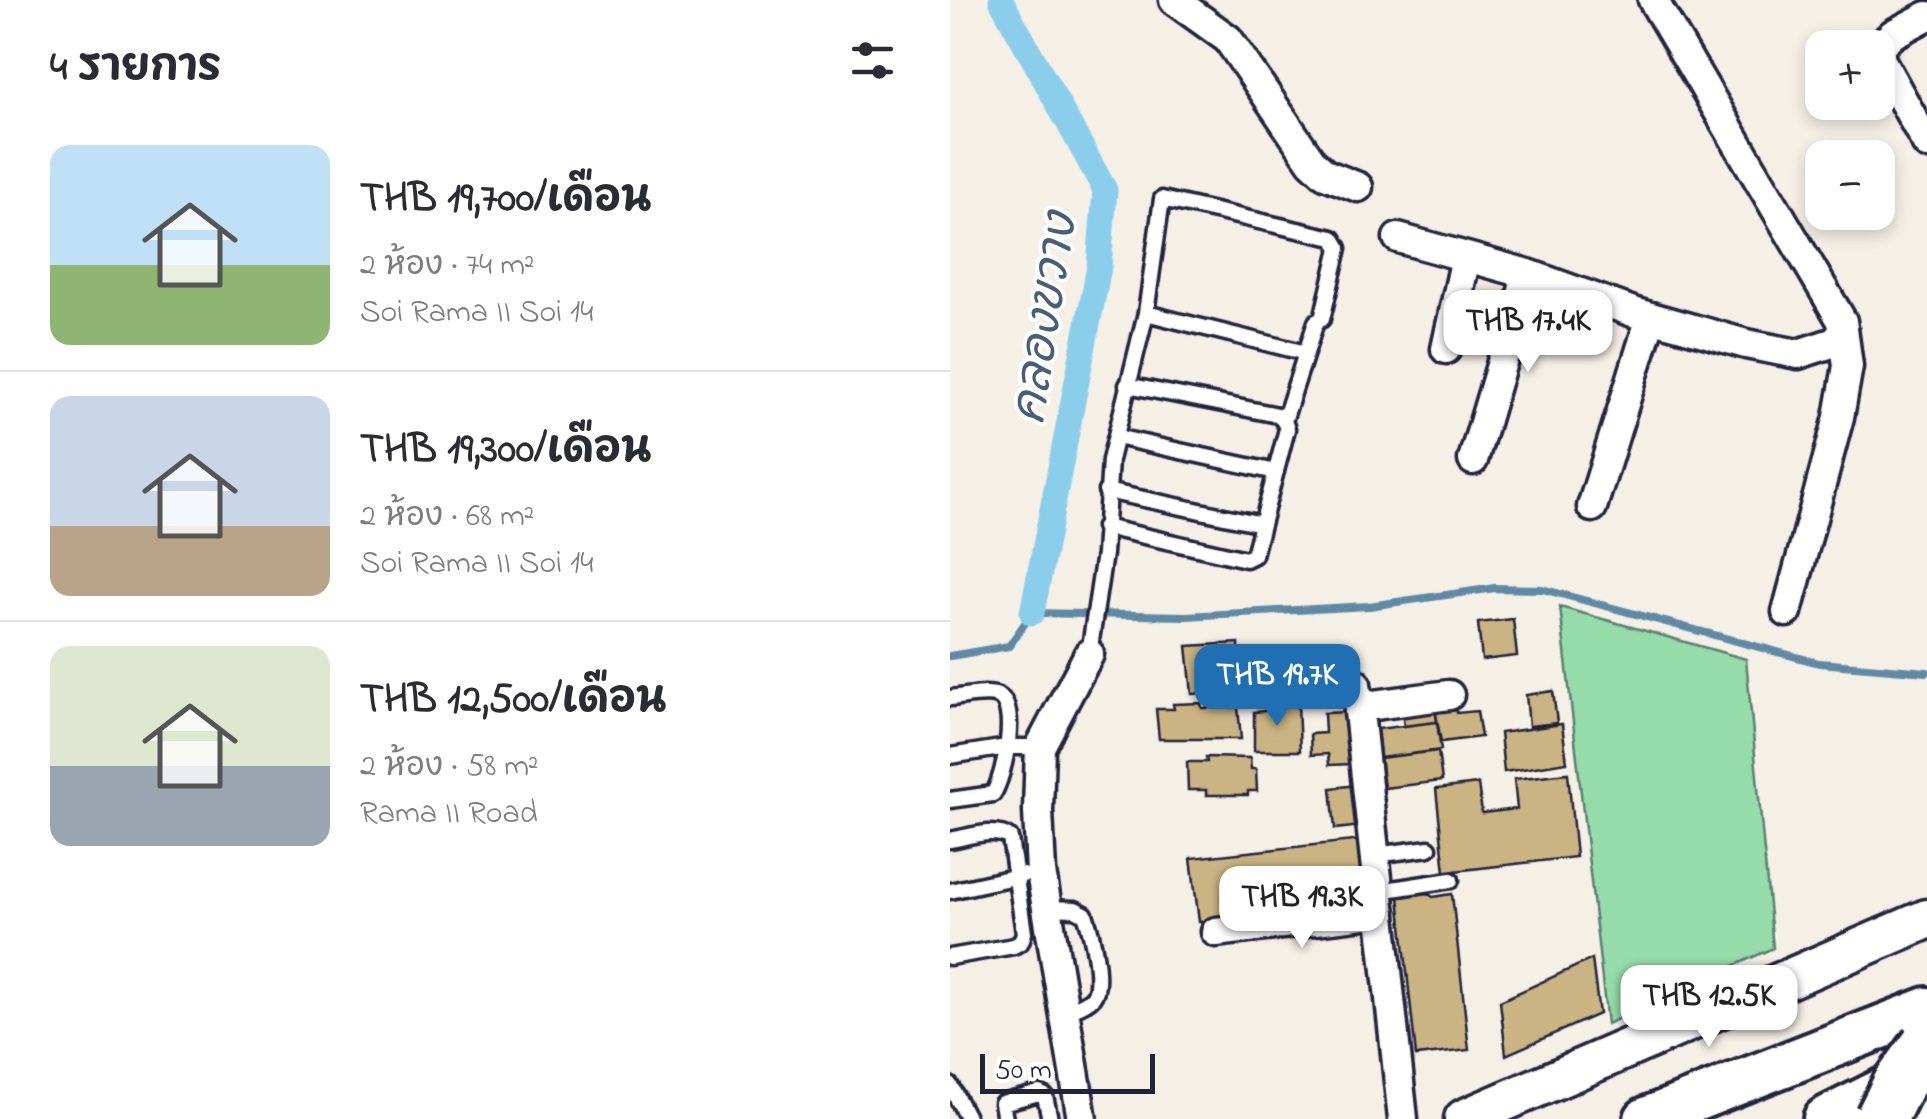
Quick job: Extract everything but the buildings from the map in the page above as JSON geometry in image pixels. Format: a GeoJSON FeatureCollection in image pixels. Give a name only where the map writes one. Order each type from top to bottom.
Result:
{"type":"FeatureCollection","features":[{"type":"Feature","properties":{"kind":"highway"},"geometry":{"type":"LineString","coordinates":[[1881,1119],[1898,1085],[1927,1046]]}},
{"type":"Feature","properties":{"kind":"main road"},"geometry":{"type":"LineString","coordinates":[[1464,1119],[1927,919]]}},
{"type":"Feature","properties":{"kind":"main road"},"geometry":{"type":"LineString","coordinates":[[1646,1119],[1927,1009]]}},
{"type":"Feature","properties":{"kind":"main road"},"geometry":{"type":"LineString","coordinates":[[1825,1119],[1927,1068]]}},
{"type":"Feature","properties":{"kind":"street"},"geometry":{"type":"LineString","coordinates":[[1174,0],[1228,39],[1312,162],[1325,174],[1358,186]]}},
{"type":"Feature","properties":{"kind":"street"},"geometry":{"type":"LineString","coordinates":[[1653,0],[1842,321],[1848,366],[1839,417],[1787,612]]}},
{"type":"Feature","properties":{"kind":"street"},"geometry":{"type":"LineString","coordinates":[[1927,16],[1880,46],[1880,59],[1927,144]]}},
{"type":"Feature","properties":{"kind":"street"},"geometry":{"type":"LineString","coordinates":[[1398,238],[1528,274],[1651,317],[1746,344],[1798,354],[1835,342],[1842,332]]}},
{"type":"Feature","properties":{"kind":"street"},"geometry":{"type":"LineString","coordinates":[[1446,349],[1466,257]]}},
{"type":"Feature","properties":{"kind":"street"},"geometry":{"type":"LineString","coordinates":[[1473,460],[1528,274]]}},
{"type":"Feature","properties":{"kind":"street"},"geometry":{"type":"LineString","coordinates":[[1592,507],[1651,317]]}},
{"type":"Feature","properties":{"kind":"street"},"geometry":{"type":"LineString","coordinates":[[1082,1119],[1046,908],[1028,874],[1038,811],[1040,747],[1089,654]]}},
{"type":"Feature","properties":{"kind":"street"},"geometry":{"type":"LineString","coordinates":[[1403,1119],[1358,696],[1449,695]]}},
{"type":"Feature","properties":{"kind":"street"},"geometry":{"type":"LineString","coordinates":[[1216,932],[1380,902]]}},
{"type":"Feature","properties":{"kind":"lane"},"geometry":{"type":"LineString","coordinates":[[1089,654],[1104,554],[1106,491],[1146,313],[1162,199],[1334,238],[1339,248],[1322,319],[1316,322],[1284,421]]}},
{"type":"Feature","properties":{"kind":"lane"},"geometry":{"type":"LineString","coordinates":[[1146,313],[1306,353]]}},
{"type":"Feature","properties":{"kind":"lane"},"geometry":{"type":"LineString","coordinates":[[1104,527],[1246,559],[1254,555],[1287,429],[1278,415],[1127,385]]}},
{"type":"Feature","properties":{"kind":"lane"},"geometry":{"type":"LineString","coordinates":[[1116,437],[1276,472]]}},
{"type":"Feature","properties":{"kind":"lane"},"geometry":{"type":"LineString","coordinates":[[1106,491],[1262,524]]}},
{"type":"Feature","properties":{"kind":"lane"},"geometry":{"type":"LineString","coordinates":[[950,698],[994,694],[1004,700],[1009,711],[1008,747],[993,794],[950,800]]}},
{"type":"Feature","properties":{"kind":"lane"},"geometry":{"type":"LineString","coordinates":[[950,756],[1008,747],[1040,747]]}},
{"type":"Feature","properties":{"kind":"lane"},"geometry":{"type":"LineString","coordinates":[[950,840],[1006,834],[1028,874],[1021,942],[950,957]]}},
{"type":"Feature","properties":{"kind":"lane"},"geometry":{"type":"LineString","coordinates":[[1376,855],[1429,848]]}},
{"type":"Feature","properties":{"kind":"lane"},"geometry":{"type":"LineString","coordinates":[[950,891],[1028,874]]}},
{"type":"Feature","properties":{"kind":"lane"},"geometry":{"type":"LineString","coordinates":[[1380,902],[1450,880]]}},
{"type":"Feature","properties":{"kind":"lane"},"geometry":{"type":"LineString","coordinates":[[1046,908],[1075,909],[1085,914],[1098,982],[1095,995],[1063,1012]]}},
{"type":"Feature","properties":{"kind":"lane"},"geometry":{"type":"LineString","coordinates":[[950,1085],[968,1119]]}},
{"type":"Feature","properties":{"kind":"lane"},"geometry":{"type":"LineString","coordinates":[[1005,1119],[1002,1103],[1040,1093],[1050,1119]]}},
{"type":"Feature","properties":{"kind":"green space"},"geometry":{"type":"Polygon","coordinates":[[[1560,607],[1746,659],[1773,948],[1607,1024],[1560,607]]]}},
{"type":"Feature","properties":{"kind":"waterway","name":"คลองขวาง"},"geometry":{"type":"LineString","coordinates":[[1001,0],[1105,190],[1099,267],[1032,613]]}},
{"type":"Feature","properties":{"kind":"waterway"},"geometry":{"type":"LineString","coordinates":[[950,656],[1009,646],[1032,613],[1186,616],[1369,606],[1495,588],[1542,589],[1819,663],[1927,672]]}}]}
